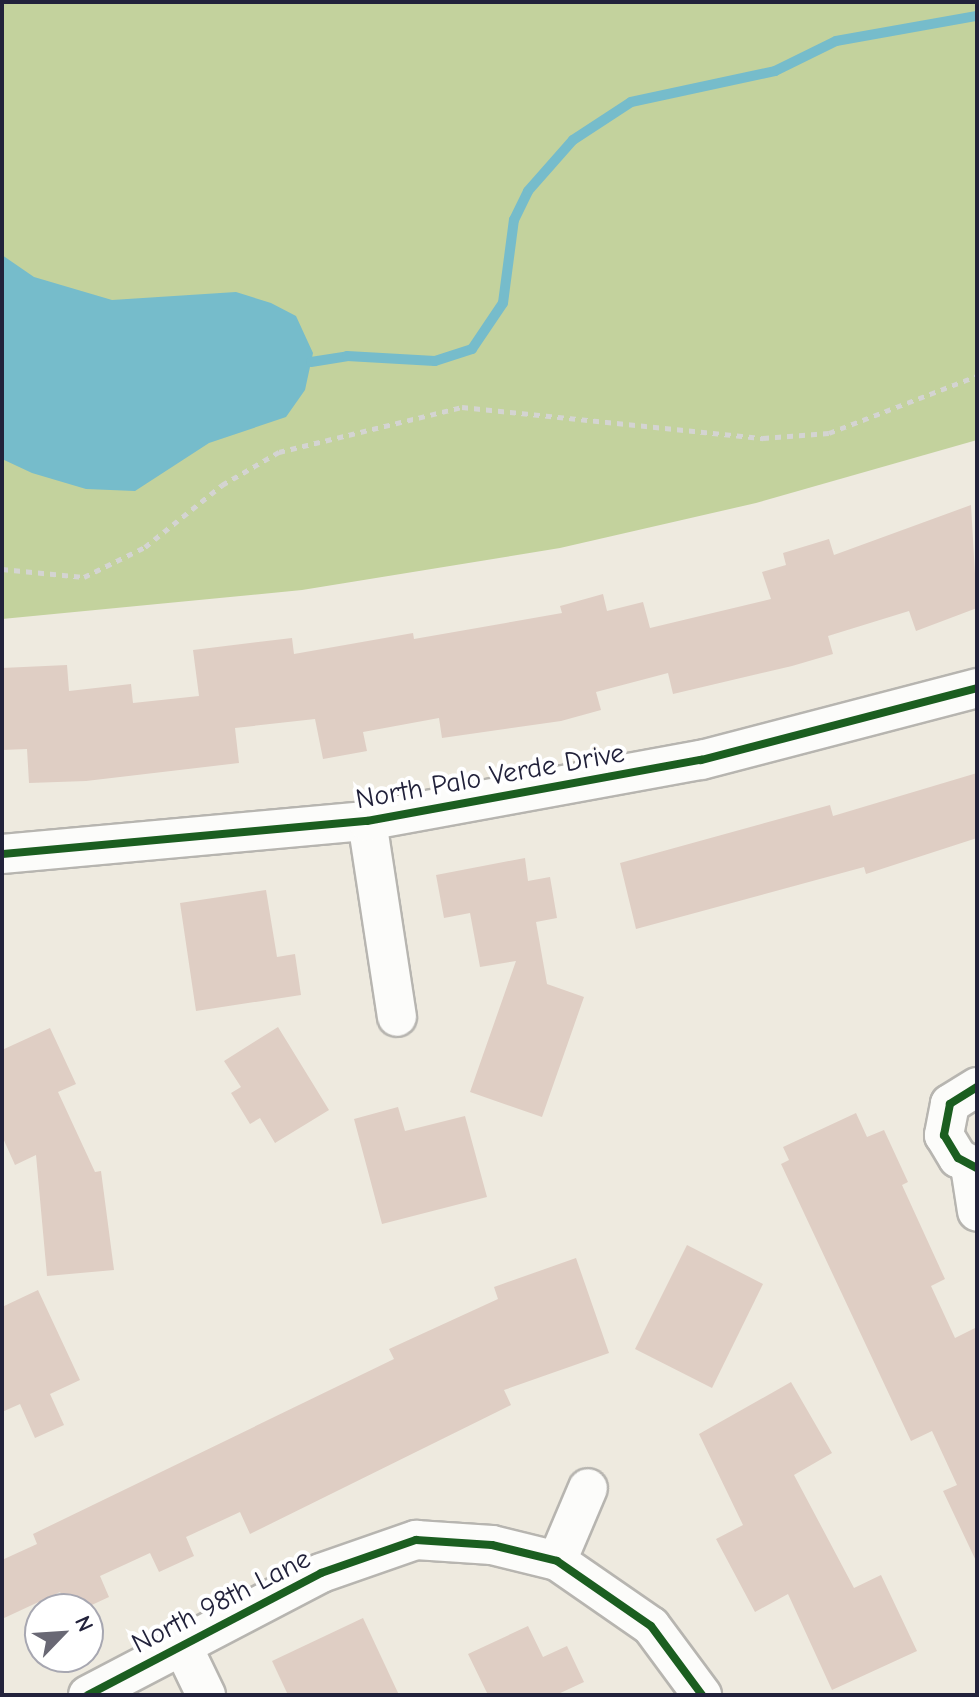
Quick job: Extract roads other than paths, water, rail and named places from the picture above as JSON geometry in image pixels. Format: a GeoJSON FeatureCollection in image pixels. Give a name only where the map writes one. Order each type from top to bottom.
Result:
{"type":"FeatureCollection","features":[{"type":"Feature","properties":{"kind":"street","name":"North Palo Verde Drive"},"geometry":{"type":"LineString","coordinates":[[2,854],[151,846],[367,821],[701,760],[977,688]]}},
{"type":"Feature","properties":{"kind":"street","name":"North Palo Verde Drive"},"geometry":{"type":"LineString","coordinates":[[367,821],[397,1017]]}},
{"type":"Feature","properties":{"kind":"street"},"geometry":{"type":"LineString","coordinates":[[977,1087],[960,1094],[945,1116],[949,1148],[973,1167],[977,1211]]}},
{"type":"Feature","properties":{"kind":"street"},"geometry":{"type":"LineString","coordinates":[[557,1561],[588,1488]]}},
{"type":"Feature","properties":{"kind":"street","name":"North 98th Lane"},"geometry":{"type":"LineString","coordinates":[[88,1695],[181,1643],[321,1573],[416,1540],[492,1545],[557,1561],[651,1626],[702,1695]]}},
{"type":"Feature","properties":{"kind":"street"},"geometry":{"type":"LineString","coordinates":[[181,1643],[206,1695]]}},
{"type":"Feature","properties":{"kind":"water"},"geometry":{"type":"Polygon","coordinates":[[[2,255],[34,277],[112,300],[236,292],[271,303],[296,316],[313,353],[305,390],[286,417],[209,443],[135,491],[86,489],[32,473],[2,459],[2,255]]]}},
{"type":"Feature","properties":{"kind":"waterway"},"geometry":{"type":"LineString","coordinates":[[311,362],[347,356],[435,361],[472,349],[503,303],[514,220],[528,191],[573,140],[631,102],[775,71],[836,41],[977,16]]}}]}
